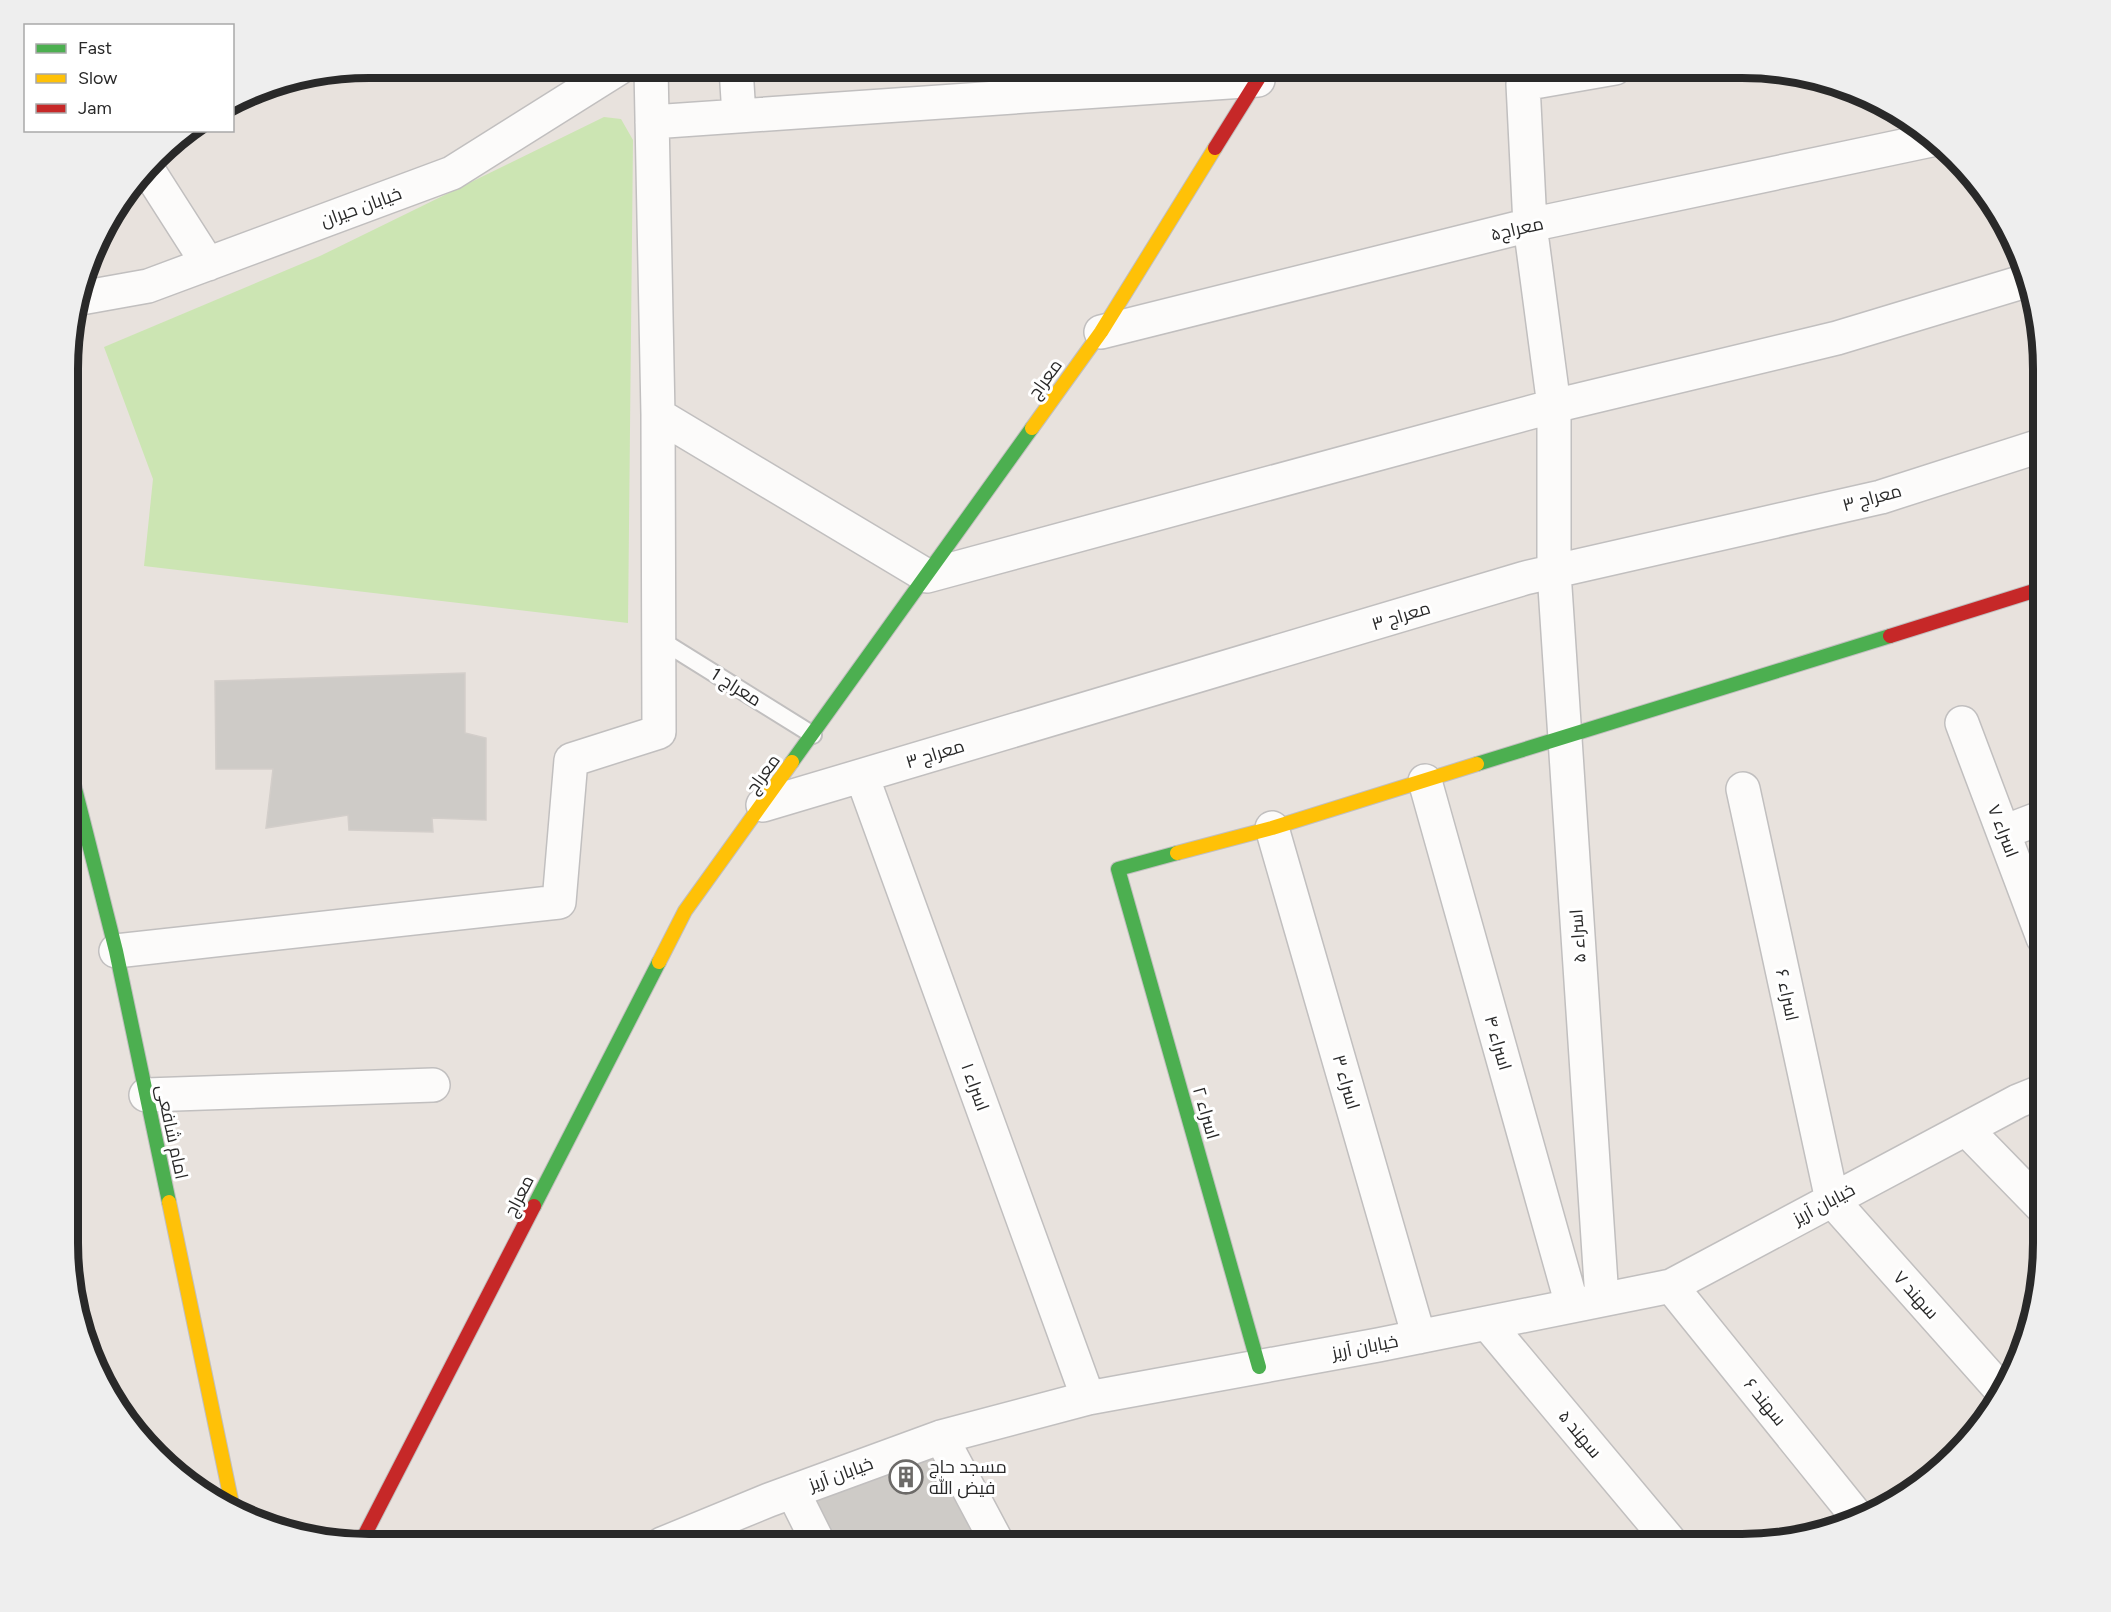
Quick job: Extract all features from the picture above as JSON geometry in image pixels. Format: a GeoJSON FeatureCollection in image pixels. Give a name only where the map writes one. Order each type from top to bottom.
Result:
{"type":"FeatureCollection","features":[{"type":"Feature","properties":{"kind":"street","name":"خیابان حیران"},"geometry":{"type":"LineString","coordinates":[[87,297],[148,286],[452,173],[603,78]]}},
{"type":"Feature","properties":{"kind":"street"},"geometry":{"type":"LineString","coordinates":[[116,951],[559,902],[571,760],[659,732],[658,415],[651,78]]}},
{"type":"Feature","properties":{"kind":"street"},"geometry":{"type":"LineString","coordinates":[[737,78],[739,116]]}},
{"type":"Feature","properties":{"kind":"street"},"geometry":{"type":"LineString","coordinates":[[652,122],[1212,78]]}},
{"type":"Feature","properties":{"kind":"street","name":"معراج"},"geometry":{"type":"LineString","coordinates":[[365,1534],[685,911],[1101,332],[1260,78]]}},
{"type":"Feature","properties":{"kind":"street","name":"اسراء ۵"},"geometry":{"type":"LineString","coordinates":[[1558,78],[1523,84],[1530,225],[1554,406],[1554,572],[1565,737],[1587,1302]]}},
{"type":"Feature","properties":{"kind":"street","name":"معراج۵"},"geometry":{"type":"LineString","coordinates":[[1101,332],[1530,225],[1924,142]]}},
{"type":"Feature","properties":{"kind":"street"},"geometry":{"type":"LineString","coordinates":[[151,175],[208,264]]}},
{"type":"Feature","properties":{"kind":"street"},"geometry":{"type":"LineString","coordinates":[[658,415],[927,576],[1554,406],[1837,339],[2020,283]]}},
{"type":"Feature","properties":{"kind":"street","name":"معراج ۳"},"geometry":{"type":"LineString","coordinates":[[762,805],[1514,582],[1881,498],[2033,448]]}},
{"type":"Feature","properties":{"kind":"street"},"geometry":{"type":"LineString","coordinates":[[1272,828],[2033,591]]}},
{"type":"Feature","properties":{"kind":"street","name":"اسراء ۷"},"geometry":{"type":"LineString","coordinates":[[1962,723],[2033,911]]}},
{"type":"Feature","properties":{"kind":"street","name":"اسراء ۱"},"geometry":{"type":"LineString","coordinates":[[862,776],[1088,1398]]}},
{"type":"Feature","properties":{"kind":"street","name":"اسراء ۴"},"geometry":{"type":"LineString","coordinates":[[1425,781],[1587,1302]]}},
{"type":"Feature","properties":{"kind":"street","name":"اسراء ۶"},"geometry":{"type":"LineString","coordinates":[[1743,789],[1832,1200]]}},
{"type":"Feature","properties":{"kind":"street","name":"امام شافعی"},"geometry":{"type":"LineString","coordinates":[[78,801],[116,951],[231,1499]]}},
{"type":"Feature","properties":{"kind":"street"},"geometry":{"type":"LineString","coordinates":[[2004,832],[2033,821]]}},
{"type":"Feature","properties":{"kind":"street","name":"اسراء ۲"},"geometry":{"type":"LineString","coordinates":[[1259,1367],[1118,869],[1272,828]]}},
{"type":"Feature","properties":{"kind":"street","name":"اسراء ۳"},"geometry":{"type":"LineString","coordinates":[[1272,828],[1419,1337]]}},
{"type":"Feature","properties":{"kind":"street"},"geometry":{"type":"LineString","coordinates":[[146,1095],[434,1084]]}},
{"type":"Feature","properties":{"kind":"street","name":"خیابان آریز"},"geometry":{"type":"LineString","coordinates":[[687,1534],[941,1437],[1088,1398],[1419,1337],[1671,1286],[2033,1095]]}},
{"type":"Feature","properties":{"kind":"street"},"geometry":{"type":"LineString","coordinates":[[1966,1129],[2033,1198]]}},
{"type":"Feature","properties":{"kind":"street","name":"سهند ۷"},"geometry":{"type":"LineString","coordinates":[[1832,1200],[1996,1384]]}},
{"type":"Feature","properties":{"kind":"street","name":"سهند ۶"},"geometry":{"type":"LineString","coordinates":[[1671,1286],[1853,1512]]}},
{"type":"Feature","properties":{"kind":"street","name":"سهند ۵"},"geometry":{"type":"LineString","coordinates":[[1487,1323],[1664,1534]]}},
{"type":"Feature","properties":{"kind":"street"},"geometry":{"type":"LineString","coordinates":[[941,1437],[993,1534]]}},
{"type":"Feature","properties":{"kind":"street"},"geometry":{"type":"LineString","coordinates":[[793,1492],[814,1534]]}},
{"type":"Feature","properties":{"kind":"lane","name":"معراج 1"},"geometry":{"type":"LineString","coordinates":[[659,639],[813,735]]}},
{"type":"Feature","properties":{"kind":"green space"},"geometry":{"type":"Polygon","coordinates":[[[604,117],[621,119],[633,140],[628,623],[144,566],[153,479],[104,347],[320,256],[604,117]]]}},
{"type":"Feature","properties":{"kind":"building"},"geometry":{"type":"Polygon","coordinates":[[[465,673],[465,733],[486,738],[486,820],[432,818],[433,832],[349,830],[348,815],[266,828],[273,769],[216,769],[215,681],[465,673]]]}},
{"type":"Feature","properties":{"kind":"building","name":"مسجد حاج فیض الله"},"geometry":{"type":"Polygon","coordinates":[[[928,1453],[974,1534],[832,1534],[814,1500],[928,1453]]]}},
{"type":"Feature","properties":{"kind":"traffic: fast"},"geometry":{"type":"LineString","coordinates":[[792,762],[1032,428]]}},
{"type":"Feature","properties":{"kind":"traffic: fast"},"geometry":{"type":"LineString","coordinates":[[1477,764],[1890,636]]}},
{"type":"Feature","properties":{"kind":"traffic: fast"},"geometry":{"type":"LineString","coordinates":[[78,801],[116,951],[169,1202]]}},
{"type":"Feature","properties":{"kind":"traffic: fast"},"geometry":{"type":"LineString","coordinates":[[1177,853],[1118,869],[1259,1367]]}},
{"type":"Feature","properties":{"kind":"traffic: fast"},"geometry":{"type":"LineString","coordinates":[[534,1206],[659,962]]}},
{"type":"Feature","properties":{"kind":"traffic: slow"},"geometry":{"type":"LineString","coordinates":[[1032,428],[1101,332],[1215,148]]}},
{"type":"Feature","properties":{"kind":"traffic: slow"},"geometry":{"type":"LineString","coordinates":[[659,962],[685,911],[792,762]]}},
{"type":"Feature","properties":{"kind":"traffic: slow"},"geometry":{"type":"LineString","coordinates":[[1177,853],[1272,828],[1477,764]]}},
{"type":"Feature","properties":{"kind":"traffic: slow"},"geometry":{"type":"LineString","coordinates":[[169,1202],[231,1499]]}},
{"type":"Feature","properties":{"kind":"traffic: jam"},"geometry":{"type":"LineString","coordinates":[[1215,148],[1259,78]]}},
{"type":"Feature","properties":{"kind":"traffic: jam"},"geometry":{"type":"LineString","coordinates":[[1890,636],[2033,591]]}},
{"type":"Feature","properties":{"kind":"traffic: jam"},"geometry":{"type":"LineString","coordinates":[[365,1534],[534,1206]]}},
{"type":"Feature","properties":{"kind":"place","name":"مسجد حاج فیض الله"},"geometry":{"type":"Point","coordinates":[906,1477]}}]}
